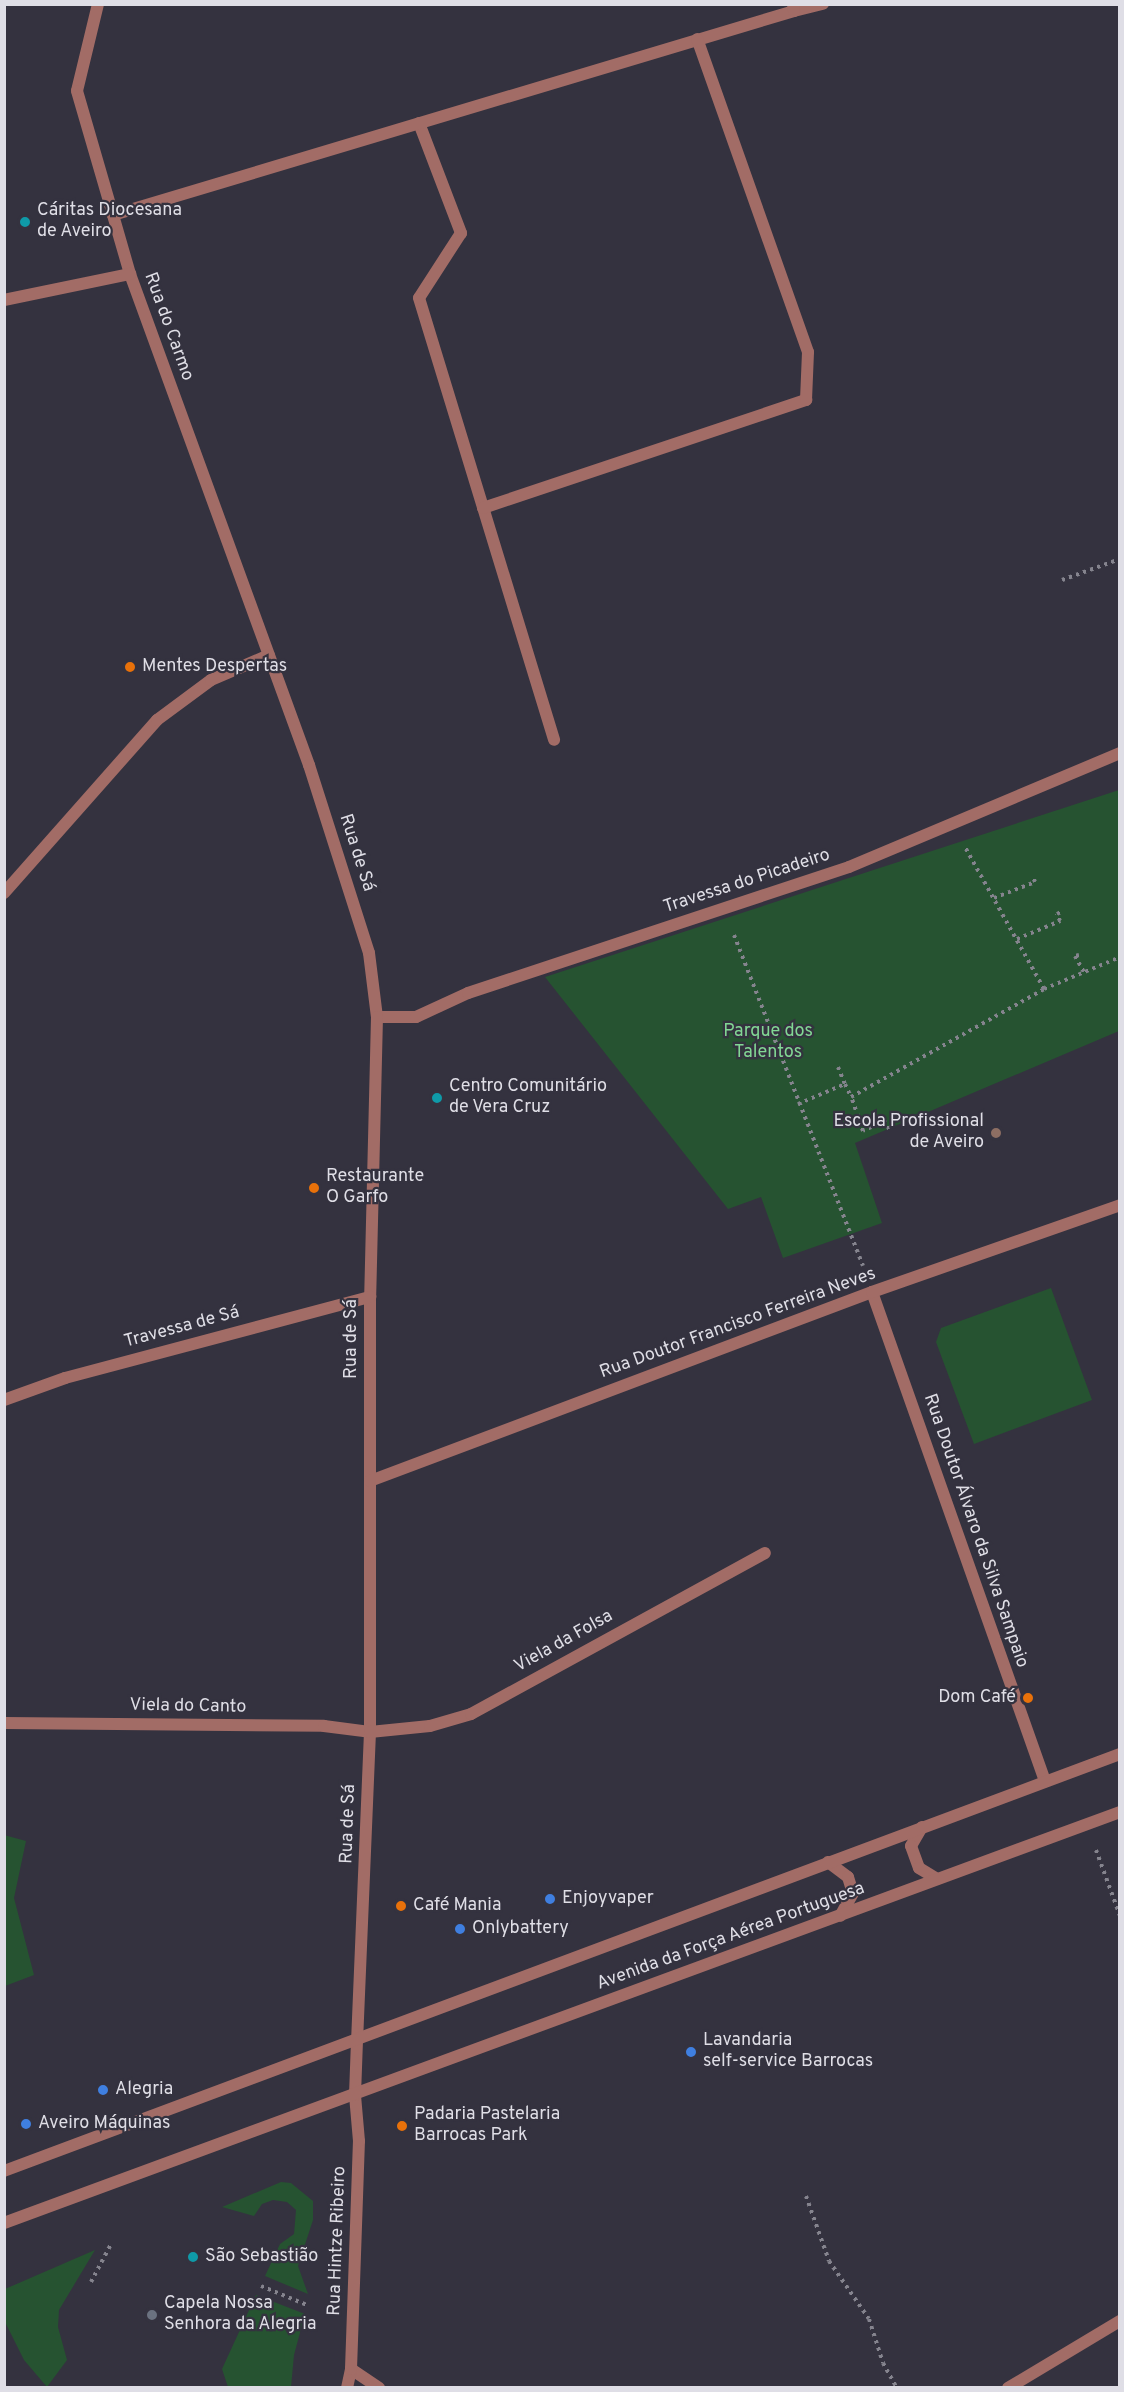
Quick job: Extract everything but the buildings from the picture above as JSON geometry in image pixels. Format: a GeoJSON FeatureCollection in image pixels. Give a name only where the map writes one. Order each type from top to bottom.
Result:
{"type":"FeatureCollection","features":[{"type":"Feature","properties":{"kind":"street","name":"Rua do Carmo"},"geometry":{"type":"LineString","coordinates":[[98,4],[77,91],[130,274],[269,655]]}},
{"type":"Feature","properties":{"kind":"street"},"geometry":{"type":"LineString","coordinates":[[113,215],[794,8],[823,4]]}},
{"type":"Feature","properties":{"kind":"street"},"geometry":{"type":"LineString","coordinates":[[483,508],[806,400],[808,352],[697,39]]}},
{"type":"Feature","properties":{"kind":"street"},"geometry":{"type":"LineString","coordinates":[[419,123],[461,233],[419,298],[554,740]]}},
{"type":"Feature","properties":{"kind":"street"},"geometry":{"type":"LineString","coordinates":[[4,300],[130,274]]}},
{"type":"Feature","properties":{"kind":"street"},"geometry":{"type":"LineString","coordinates":[[4,893],[157,720],[210,680],[269,655]]}},
{"type":"Feature","properties":{"kind":"street","name":"Rua de Sá"},"geometry":{"type":"LineString","coordinates":[[269,655],[369,953],[377,1017],[370,1297],[370,1732],[355,2094]]}},
{"type":"Feature","properties":{"kind":"street","name":"Travessa do Picadeiro"},"geometry":{"type":"LineString","coordinates":[[377,1017],[416,1017],[468,993],[849,867],[1119,753]]}},
{"type":"Feature","properties":{"kind":"street","name":"Rua Doutor Francisco Ferreira Neves"},"geometry":{"type":"LineString","coordinates":[[370,1481],[872,1292],[1119,1205]]}},
{"type":"Feature","properties":{"kind":"street","name":"Rua Doutor Álvaro da Silva Sampaio"},"geometry":{"type":"LineString","coordinates":[[872,1292],[1046,1781]]}},
{"type":"Feature","properties":{"kind":"street","name":"Travessa de Sá"},"geometry":{"type":"LineString","coordinates":[[4,1400],[65,1378],[370,1297]]}},
{"type":"Feature","properties":{"kind":"street","name":"Viela da Folsa"},"geometry":{"type":"LineString","coordinates":[[370,1732],[430,1726],[471,1714],[765,1553]]}},
{"type":"Feature","properties":{"kind":"street","name":"Viela do Canto"},"geometry":{"type":"LineString","coordinates":[[4,1723],[324,1726],[370,1732]]}},
{"type":"Feature","properties":{"kind":"street","name":"Avenida da Força Aérea Portuguesa"},"geometry":{"type":"LineString","coordinates":[[4,2171],[1119,1754]]}},
{"type":"Feature","properties":{"kind":"street","name":"Avenida da Força Aérea Portuguesa"},"geometry":{"type":"LineString","coordinates":[[4,2223],[1119,1812]]}},
{"type":"Feature","properties":{"kind":"street"},"geometry":{"type":"LineString","coordinates":[[922,1827],[911,1846],[919,1868],[937,1879]]}},
{"type":"Feature","properties":{"kind":"street"},"geometry":{"type":"LineString","coordinates":[[828,1862],[848,1877],[852,1893],[840,1916]]}},
{"type":"Feature","properties":{"kind":"street","name":"Rua Hintze Ribeiro"},"geometry":{"type":"LineString","coordinates":[[347,2388],[351,2369],[359,2141],[355,2094]]}},
{"type":"Feature","properties":{"kind":"street"},"geometry":{"type":"LineString","coordinates":[[1008,2388],[1119,2321]]}},
{"type":"Feature","properties":{"kind":"street"},"geometry":{"type":"LineString","coordinates":[[351,2369],[379,2388]]}},
{"type":"Feature","properties":{"kind":"path"},"geometry":{"type":"LineString","coordinates":[[1062,580],[1119,559]]}},
{"type":"Feature","properties":{"kind":"path"},"geometry":{"type":"LineString","coordinates":[[952,822],[1044,989]]}},
{"type":"Feature","properties":{"kind":"path"},"geometry":{"type":"LineString","coordinates":[[994,898],[1035,882],[1033,877]]}},
{"type":"Feature","properties":{"kind":"path"},"geometry":{"type":"LineString","coordinates":[[724,909],[872,1292]]}},
{"type":"Feature","properties":{"kind":"path"},"geometry":{"type":"LineString","coordinates":[[1017,939],[1060,921],[1057,914],[1063,911]]}},
{"type":"Feature","properties":{"kind":"path"},"geometry":{"type":"LineString","coordinates":[[1079,955],[1075,956],[1084,972]]}},
{"type":"Feature","properties":{"kind":"path"},"geometry":{"type":"LineString","coordinates":[[851,1097],[1044,989],[1119,957]]}},
{"type":"Feature","properties":{"kind":"path"},"geometry":{"type":"LineString","coordinates":[[838,1067],[863,1131],[885,1121],[889,1129]]}},
{"type":"Feature","properties":{"kind":"path"},"geometry":{"type":"LineString","coordinates":[[798,1104],[845,1084]]}},
{"type":"Feature","properties":{"kind":"path"},"geometry":{"type":"LineString","coordinates":[[1087,1824],[1119,1916]]}},
{"type":"Feature","properties":{"kind":"path"},"geometry":{"type":"LineString","coordinates":[[806,2196],[829,2261],[868,2319],[883,2363],[897,2388]]}},
{"type":"Feature","properties":{"kind":"path"},"geometry":{"type":"LineString","coordinates":[[91,2282],[110,2246]]}},
{"type":"Feature","properties":{"kind":"path"},"geometry":{"type":"LineString","coordinates":[[261,2286],[307,2305]]}},
{"type":"Feature","properties":{"kind":"green space","name":"Parque dos Talentos"},"geometry":{"type":"Polygon","coordinates":[[[1119,790],[1119,1031],[855,1143],[882,1223],[783,1258],[761,1197],[728,1209],[545,977],[1119,790]]]}},
{"type":"Feature","properties":{"kind":"green space"},"geometry":{"type":"Polygon","coordinates":[[[1051,1288],[1092,1400],[974,1444],[936,1342],[941,1328],[1051,1288]]]}},
{"type":"Feature","properties":{"kind":"green space"},"geometry":{"type":"Polygon","coordinates":[[[4,1835],[26,1841],[14,1898],[34,1975],[5,1986],[4,1835]]]}},
{"type":"Feature","properties":{"kind":"green space"},"geometry":{"type":"Polygon","coordinates":[[[281,2182],[291,2183],[313,2201],[313,2220],[298,2266],[308,2294],[265,2276],[280,2244],[294,2234],[296,2210],[287,2202],[273,2200],[262,2204],[254,2216],[222,2207],[281,2182]]]}},
{"type":"Feature","properties":{"kind":"green space"},"geometry":{"type":"Polygon","coordinates":[[[95,2250],[59,2310],[58,2327],[67,2360],[47,2387],[24,2360],[5,2322],[5,2289],[95,2250]]]}},
{"type":"Feature","properties":{"kind":"green space"},"geometry":{"type":"Polygon","coordinates":[[[256,2295],[305,2314],[294,2355],[291,2387],[228,2387],[222,2369],[256,2295]]]}},
{"type":"Feature","properties":{"kind":"place","name":"Cáritas Diocesana de Aveiro"},"geometry":{"type":"Point","coordinates":[25,222]}},
{"type":"Feature","properties":{"kind":"place","name":"Mentes Despertas"},"geometry":{"type":"Point","coordinates":[130,667]}},
{"type":"Feature","properties":{"kind":"place","name":"Centro Comunitário de Vera Cruz"},"geometry":{"type":"Point","coordinates":[437,1098]}},
{"type":"Feature","properties":{"kind":"place","name":"Escola Profissional de Aveiro"},"geometry":{"type":"Point","coordinates":[996,1133]}},
{"type":"Feature","properties":{"kind":"place","name":"Restaurante O Garfo"},"geometry":{"type":"Point","coordinates":[314,1188]}},
{"type":"Feature","properties":{"kind":"place","name":"Dom Café"},"geometry":{"type":"Point","coordinates":[1028,1698]}},
{"type":"Feature","properties":{"kind":"place","name":"Enjoyvaper"},"geometry":{"type":"Point","coordinates":[550,1899]}},
{"type":"Feature","properties":{"kind":"place","name":"Café Mania"},"geometry":{"type":"Point","coordinates":[401,1906]}},
{"type":"Feature","properties":{"kind":"place","name":"Onlybattery"},"geometry":{"type":"Point","coordinates":[460,1929]}},
{"type":"Feature","properties":{"kind":"place","name":"Lavandaria self-service Barrocas"},"geometry":{"type":"Point","coordinates":[691,2052]}},
{"type":"Feature","properties":{"kind":"place","name":"Alegria"},"geometry":{"type":"Point","coordinates":[103,2090]}},
{"type":"Feature","properties":{"kind":"place","name":"Aveiro Máquinas"},"geometry":{"type":"Point","coordinates":[26,2124]}},
{"type":"Feature","properties":{"kind":"place","name":"Padaria Pastelaria Barrocas Park"},"geometry":{"type":"Point","coordinates":[402,2126]}},
{"type":"Feature","properties":{"kind":"place","name":"São Sebastião"},"geometry":{"type":"Point","coordinates":[193,2257]}},
{"type":"Feature","properties":{"kind":"place","name":"Capela Nossa Senhora da Alegria"},"geometry":{"type":"Point","coordinates":[152,2315]}}]}
